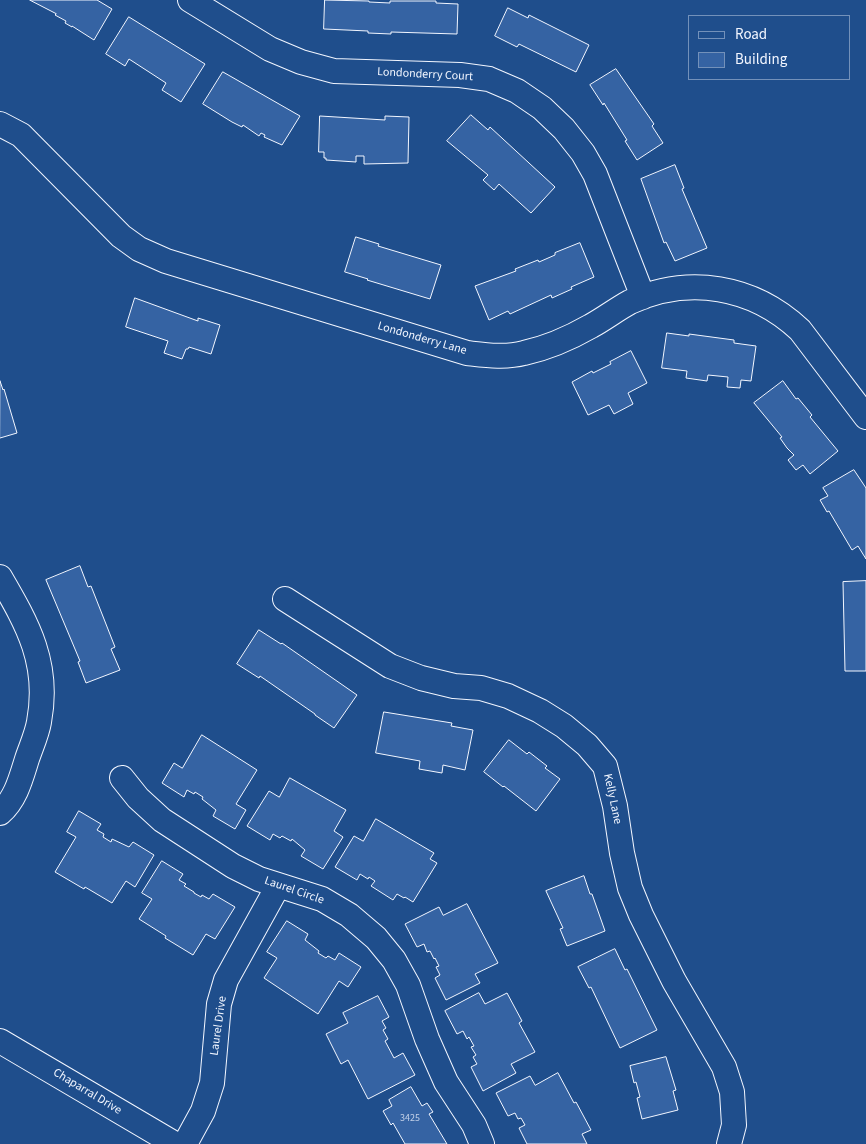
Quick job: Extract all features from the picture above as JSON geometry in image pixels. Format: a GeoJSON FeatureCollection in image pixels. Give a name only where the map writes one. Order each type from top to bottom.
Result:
{"type":"FeatureCollection","features":[{"type":"Feature","properties":{"kind":"street","name":"Londonderry Court"},"geometry":{"type":"LineString","coordinates":[[190,0],[270,49],[301,62],[334,71],[460,76],[489,79],[517,91],[542,108],[559,124],[583,153],[595,174],[643,297]]}},
{"type":"Feature","properties":{"kind":"street","name":"Londonderry Lane"},"geometry":{"type":"LineString","coordinates":[[0,124],[21,135],[121,236],[139,249],[166,261],[467,353],[500,356],[523,354],[557,343],[590,327],[628,303],[643,297],[672,289],[700,287],[723,289],[750,297],[770,306],[800,330],[866,417]]}},
{"type":"Feature","properties":{"kind":"street"},"geometry":{"type":"LineString","coordinates":[[0,577],[23,616],[32,638],[40,667],[42,696],[39,723],[16,791],[0,813]]}},
{"type":"Feature","properties":{"kind":"street","name":"Kelly Lane"},"geometry":{"type":"LineString","coordinates":[[285,599],[390,666],[421,678],[454,686],[481,688],[508,696],[540,711],[564,726],[587,745],[605,766],[615,806],[622,853],[630,888],[641,915],[674,981],[724,1067],[732,1092],[734,1125],[729,1144]]}},
{"type":"Feature","properties":{"kind":"street","name":"Laurel Circle"},"geometry":{"type":"LineString","coordinates":[[122,778],[138,798],[162,820],[233,866],[259,879],[278,886],[299,890],[322,899],[349,915],[376,938],[394,960],[408,985],[427,1039],[446,1082],[474,1126],[482,1144]]}},
{"type":"Feature","properties":{"kind":"street","name":"Laurel Drive"},"geometry":{"type":"LineString","coordinates":[[185,1144],[204,1111],[212,1083],[220,1004],[226,980],[278,886]]}},
{"type":"Feature","properties":{"kind":"street","name":"Chaparral Drive"},"geometry":{"type":"LineString","coordinates":[[0,1041],[175,1144]]}},
{"type":"Feature","properties":{"kind":"building"},"geometry":{"type":"Polygon","coordinates":[[[30,0],[97,0],[112,9],[94,40],[65,23],[66,21],[56,14],[30,0]]]}},
{"type":"Feature","properties":{"kind":"building"},"geometry":{"type":"Polygon","coordinates":[[[325,0],[390,3],[390,1],[436,1],[436,3],[458,4],[457,34],[391,32],[391,34],[324,29],[325,0]]]}},
{"type":"Feature","properties":{"kind":"building"},"geometry":{"type":"Polygon","coordinates":[[[508,8],[528,18],[529,15],[589,45],[576,72],[519,44],[517,47],[495,36],[508,8]]]}},
{"type":"Feature","properties":{"kind":"building"},"geometry":{"type":"Polygon","coordinates":[[[129,17],[205,64],[181,102],[162,90],[166,83],[129,59],[125,66],[106,54],[129,17]]]}},
{"type":"Feature","properties":{"kind":"building"},"geometry":{"type":"Polygon","coordinates":[[[616,69],[654,124],[652,126],[663,143],[637,160],[604,103],[603,105],[590,85],[616,69]]]}},
{"type":"Feature","properties":{"kind":"building"},"geometry":{"type":"Polygon","coordinates":[[[223,72],[300,116],[282,145],[264,137],[265,135],[261,133],[259,136],[243,125],[242,127],[232,122],[203,104],[223,72]]]}},
{"type":"Feature","properties":{"kind":"building"},"geometry":{"type":"Polygon","coordinates":[[[471,115],[488,130],[490,127],[555,187],[531,213],[499,184],[494,190],[483,180],[488,175],[447,141],[471,115]]]}},
{"type":"Feature","properties":{"kind":"building"},"geometry":{"type":"Polygon","coordinates":[[[320,116],[385,120],[385,116],[409,117],[408,163],[364,164],[364,156],[356,156],[356,162],[326,160],[324,152],[319,152],[320,116]]]}},
{"type":"Feature","properties":{"kind":"building"},"geometry":{"type":"Polygon","coordinates":[[[675,165],[684,188],[682,189],[707,248],[675,261],[666,242],[664,243],[641,179],[675,165]]]}},
{"type":"Feature","properties":{"kind":"building"},"geometry":{"type":"Polygon","coordinates":[[[356,237],[379,244],[378,246],[441,265],[430,299],[345,272],[356,237]]]}},
{"type":"Feature","properties":{"kind":"building"},"geometry":{"type":"Polygon","coordinates":[[[580,243],[594,277],[552,298],[551,295],[510,314],[508,311],[489,320],[475,286],[516,271],[515,269],[538,260],[539,262],[580,243]]]}},
{"type":"Feature","properties":{"kind":"building"},"geometry":{"type":"Polygon","coordinates":[[[135,298],[198,321],[198,318],[220,325],[211,354],[189,347],[186,349],[182,359],[164,353],[168,341],[126,327],[135,298]]]}},
{"type":"Feature","properties":{"kind":"building"},"geometry":{"type":"Polygon","coordinates":[[[667,333],[734,340],[734,343],[756,346],[751,381],[741,380],[740,388],[727,387],[728,377],[708,375],[707,381],[686,378],[687,371],[662,368],[667,333]]]}},
{"type":"Feature","properties":{"kind":"building"},"geometry":{"type":"Polygon","coordinates":[[[631,351],[647,383],[628,393],[633,404],[614,414],[609,405],[588,415],[572,382],[592,371],[593,373],[611,364],[610,362],[631,351]]]}},
{"type":"Feature","properties":{"kind":"building"},"geometry":{"type":"Polygon","coordinates":[[[0,381],[17,433],[0,438],[0,381]]]}},
{"type":"Feature","properties":{"kind":"building"},"geometry":{"type":"Polygon","coordinates":[[[783,381],[796,399],[798,398],[812,415],[810,417],[838,451],[810,474],[803,465],[796,470],[788,460],[794,455],[754,403],[783,381]]]}},
{"type":"Feature","properties":{"kind":"building"},"geometry":{"type":"Polygon","coordinates":[[[854,470],[866,488],[866,559],[858,546],[852,550],[829,511],[827,512],[820,500],[828,496],[823,488],[854,470]]]}},
{"type":"Feature","properties":{"kind":"building"},"geometry":{"type":"Polygon","coordinates":[[[80,566],[88,587],[91,586],[115,647],[111,649],[120,670],[86,683],[78,662],[80,661],[46,580],[80,566]]]}},
{"type":"Feature","properties":{"kind":"building"},"geometry":{"type":"Polygon","coordinates":[[[866,581],[866,671],[845,671],[843,582],[866,581]]]}},
{"type":"Feature","properties":{"kind":"building"},"geometry":{"type":"Polygon","coordinates":[[[259,630],[282,643],[357,695],[334,728],[260,676],[259,678],[237,664],[259,630]]]}},
{"type":"Feature","properties":{"kind":"building"},"geometry":{"type":"Polygon","coordinates":[[[384,712],[452,723],[451,726],[473,730],[465,770],[443,765],[442,773],[419,769],[420,761],[376,753],[384,712]]]}},
{"type":"Feature","properties":{"kind":"building"},"geometry":{"type":"Polygon","coordinates":[[[202,735],[257,770],[236,804],[246,810],[235,829],[213,816],[216,810],[202,799],[203,797],[187,790],[184,797],[162,783],[174,763],[182,768],[202,735]]]}},
{"type":"Feature","properties":{"kind":"building"},"geometry":{"type":"Polygon","coordinates":[[[509,740],[527,754],[529,752],[547,766],[545,768],[560,779],[536,811],[484,772],[509,740]]]}},
{"type":"Feature","properties":{"kind":"building"},"geometry":{"type":"Polygon","coordinates":[[[290,778],[346,810],[334,831],[343,837],[323,869],[301,856],[305,850],[292,839],[291,841],[273,834],[270,840],[247,826],[269,791],[279,797],[290,778]]]}},
{"type":"Feature","properties":{"kind":"building"},"geometry":{"type":"Polygon","coordinates":[[[79,811],[101,824],[97,830],[104,834],[103,837],[111,842],[112,839],[129,847],[133,842],[154,855],[135,887],[126,881],[112,903],[55,872],[76,837],[67,832],[79,811]]]}},
{"type":"Feature","properties":{"kind":"building"},"geometry":{"type":"Polygon","coordinates":[[[376,819],[434,853],[430,859],[437,863],[413,902],[397,894],[393,900],[371,886],[375,881],[369,877],[368,879],[360,874],[357,880],[335,867],[354,836],[363,841],[376,819]]]}},
{"type":"Feature","properties":{"kind":"building"},"geometry":{"type":"Polygon","coordinates":[[[162,861],[183,874],[179,880],[186,884],[184,886],[194,893],[209,899],[213,894],[235,907],[215,939],[206,934],[193,955],[139,919],[152,899],[142,893],[162,861]]]}},
{"type":"Feature","properties":{"kind":"building"},"geometry":{"type":"Polygon","coordinates":[[[584,876],[605,931],[567,946],[560,929],[563,928],[546,891],[584,876]]]}},
{"type":"Feature","properties":{"kind":"building"},"geometry":{"type":"Polygon","coordinates":[[[467,904],[498,963],[475,974],[480,983],[446,1000],[435,978],[440,975],[436,967],[439,966],[435,958],[430,951],[427,952],[424,944],[417,947],[405,924],[439,907],[443,915],[467,904]]]}},
{"type":"Feature","properties":{"kind":"building"},"geometry":{"type":"Polygon","coordinates":[[[287,921],[308,934],[305,940],[326,958],[328,956],[335,960],[339,953],[361,967],[348,987],[339,981],[318,1014],[264,978],[277,958],[267,952],[287,921]]]}},
{"type":"Feature","properties":{"kind":"building"},"geometry":{"type":"Polygon","coordinates":[[[615,949],[657,1030],[620,1048],[591,987],[589,988],[578,967],[615,949]]]}},
{"type":"Feature","properties":{"kind":"building"},"geometry":{"type":"Polygon","coordinates":[[[479,993],[485,1004],[507,993],[522,1021],[519,1023],[535,1052],[511,1064],[516,1073],[483,1091],[471,1067],[477,1064],[473,1057],[476,1055],[471,1047],[474,1046],[469,1037],[467,1039],[463,1031],[457,1034],[445,1011],[479,993]]]}},
{"type":"Feature","properties":{"kind":"building"},"geometry":{"type":"Polygon","coordinates":[[[378,996],[389,1017],[382,1021],[386,1028],[383,1030],[388,1039],[385,1041],[394,1058],[403,1053],[415,1075],[368,1099],[348,1060],[341,1064],[326,1034],[348,1023],[343,1013],[378,996]]]}},
{"type":"Feature","properties":{"kind":"building"},"geometry":{"type":"Polygon","coordinates":[[[666,1057],[676,1090],[673,1091],[678,1110],[642,1119],[637,1098],[640,1097],[630,1066],[666,1057]]]}},
{"type":"Feature","properties":{"kind":"building"},"geometry":{"type":"Polygon","coordinates":[[[558,1073],[591,1130],[582,1134],[587,1144],[527,1144],[519,1128],[525,1125],[521,1118],[518,1119],[515,1113],[508,1116],[496,1093],[530,1076],[535,1085],[558,1073]]]}},
{"type":"Feature","properties":{"kind":"building"},"geometry":{"type":"Polygon","coordinates":[[[411,1087],[422,1106],[427,1103],[433,1112],[429,1114],[447,1144],[405,1144],[393,1123],[391,1125],[383,1111],[392,1106],[389,1100],[411,1087]]]}}]}
